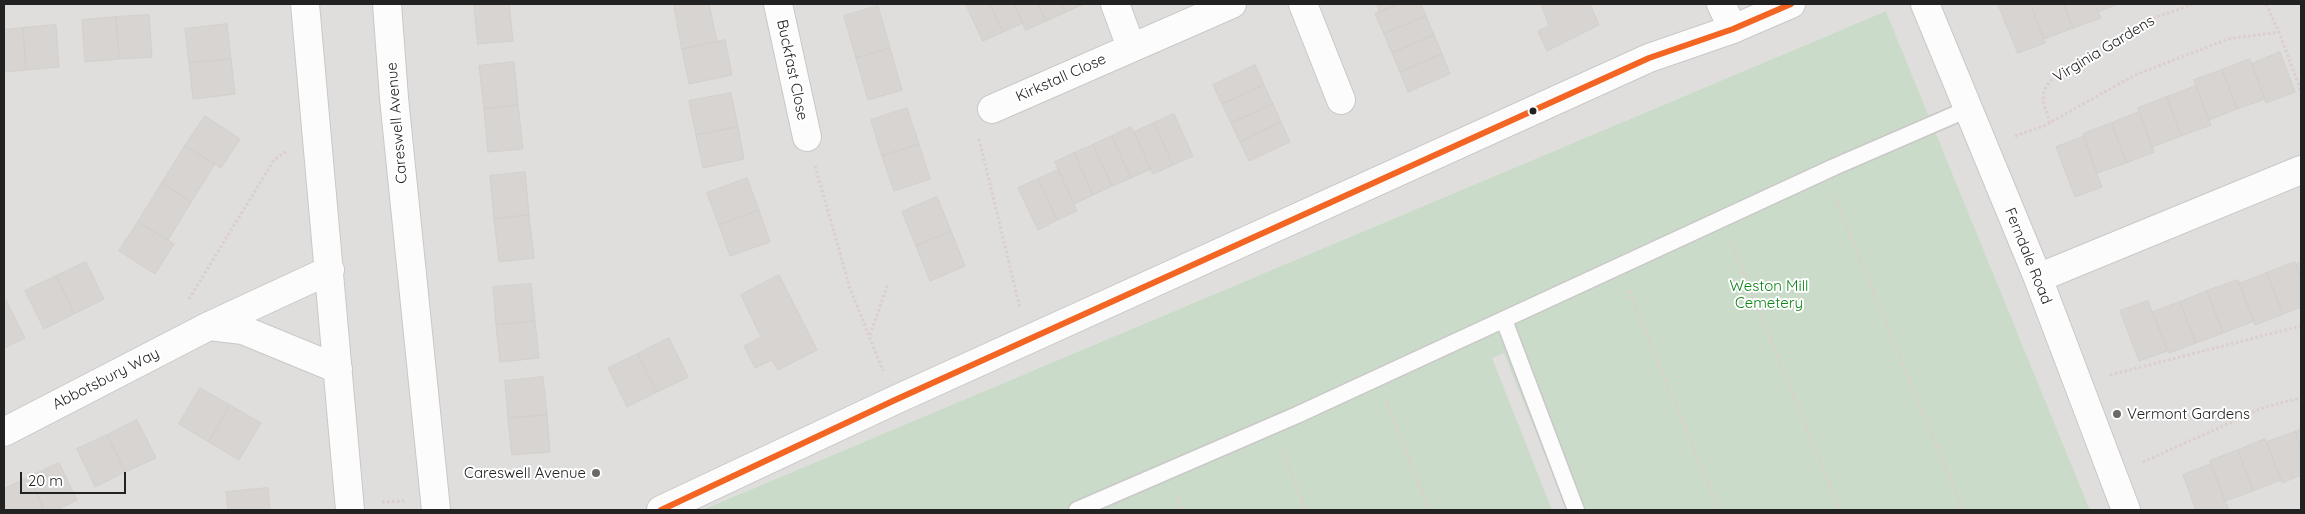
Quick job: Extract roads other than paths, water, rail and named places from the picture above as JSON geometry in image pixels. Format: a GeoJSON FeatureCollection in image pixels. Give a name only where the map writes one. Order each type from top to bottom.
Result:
{"type":"FeatureCollection","features":[{"type":"Feature","properties":{"kind":"street"},"geometry":{"type":"LineString","coordinates":[[305,4],[350,508]]}},
{"type":"Feature","properties":{"kind":"street","name":"Careswell Avenue"},"geometry":{"type":"LineString","coordinates":[[386,4],[435,504]]}},
{"type":"Feature","properties":{"kind":"street","name":"Buckfast Close"},"geometry":{"type":"LineString","coordinates":[[778,4],[807,137]]}},
{"type":"Feature","properties":{"kind":"street"},"geometry":{"type":"LineString","coordinates":[[1115,4],[1131,47]]}},
{"type":"Feature","properties":{"kind":"street","name":"Kirkstall Close"},"geometry":{"type":"LineString","coordinates":[[992,109],[1232,4]]}},
{"type":"Feature","properties":{"kind":"street"},"geometry":{"type":"LineString","coordinates":[[1303,4],[1341,100]]}},
{"type":"Feature","properties":{"kind":"street"},"geometry":{"type":"LineString","coordinates":[[1721,4],[1733,29]]}},
{"type":"Feature","properties":{"kind":"street"},"geometry":{"type":"LineString","coordinates":[[661,510],[1028,339],[1649,58],[1733,29],[1792,4]]}},
{"type":"Feature","properties":{"kind":"street","name":"Ferndale Road"},"geometry":{"type":"LineString","coordinates":[[1925,4],[2038,278],[2126,510]]}},
{"type":"Feature","properties":{"kind":"street"},"geometry":{"type":"LineString","coordinates":[[2038,278],[2301,170]]}},
{"type":"Feature","properties":{"kind":"street","name":"Abbotsbury Way"},"geometry":{"type":"LineString","coordinates":[[4,432],[178,341],[330,270]]}},
{"type":"Feature","properties":{"kind":"street"},"geometry":{"type":"LineString","coordinates":[[209,326],[243,330],[338,369]]}},
{"type":"Feature","properties":{"kind":"lane"},"geometry":{"type":"LineString","coordinates":[[1076,510],[1273,426],[1824,172],[1968,109]]}},
{"type":"Feature","properties":{"kind":"lane"},"geometry":{"type":"LineString","coordinates":[[1504,320],[1576,510]]}},
{"type":"Feature","properties":{"kind":"place","name":"Vermont Gardens"},"geometry":{"type":"Point","coordinates":[2117,414]}},
{"type":"Feature","properties":{"kind":"place","name":"Careswell Avenue"},"geometry":{"type":"Point","coordinates":[596,473]}},
{"type":"Feature","properties":{"kind":"park label","name":"Weston Mill Cemetery"},"geometry":{"type":"Point","coordinates":[1769,294]}}]}
